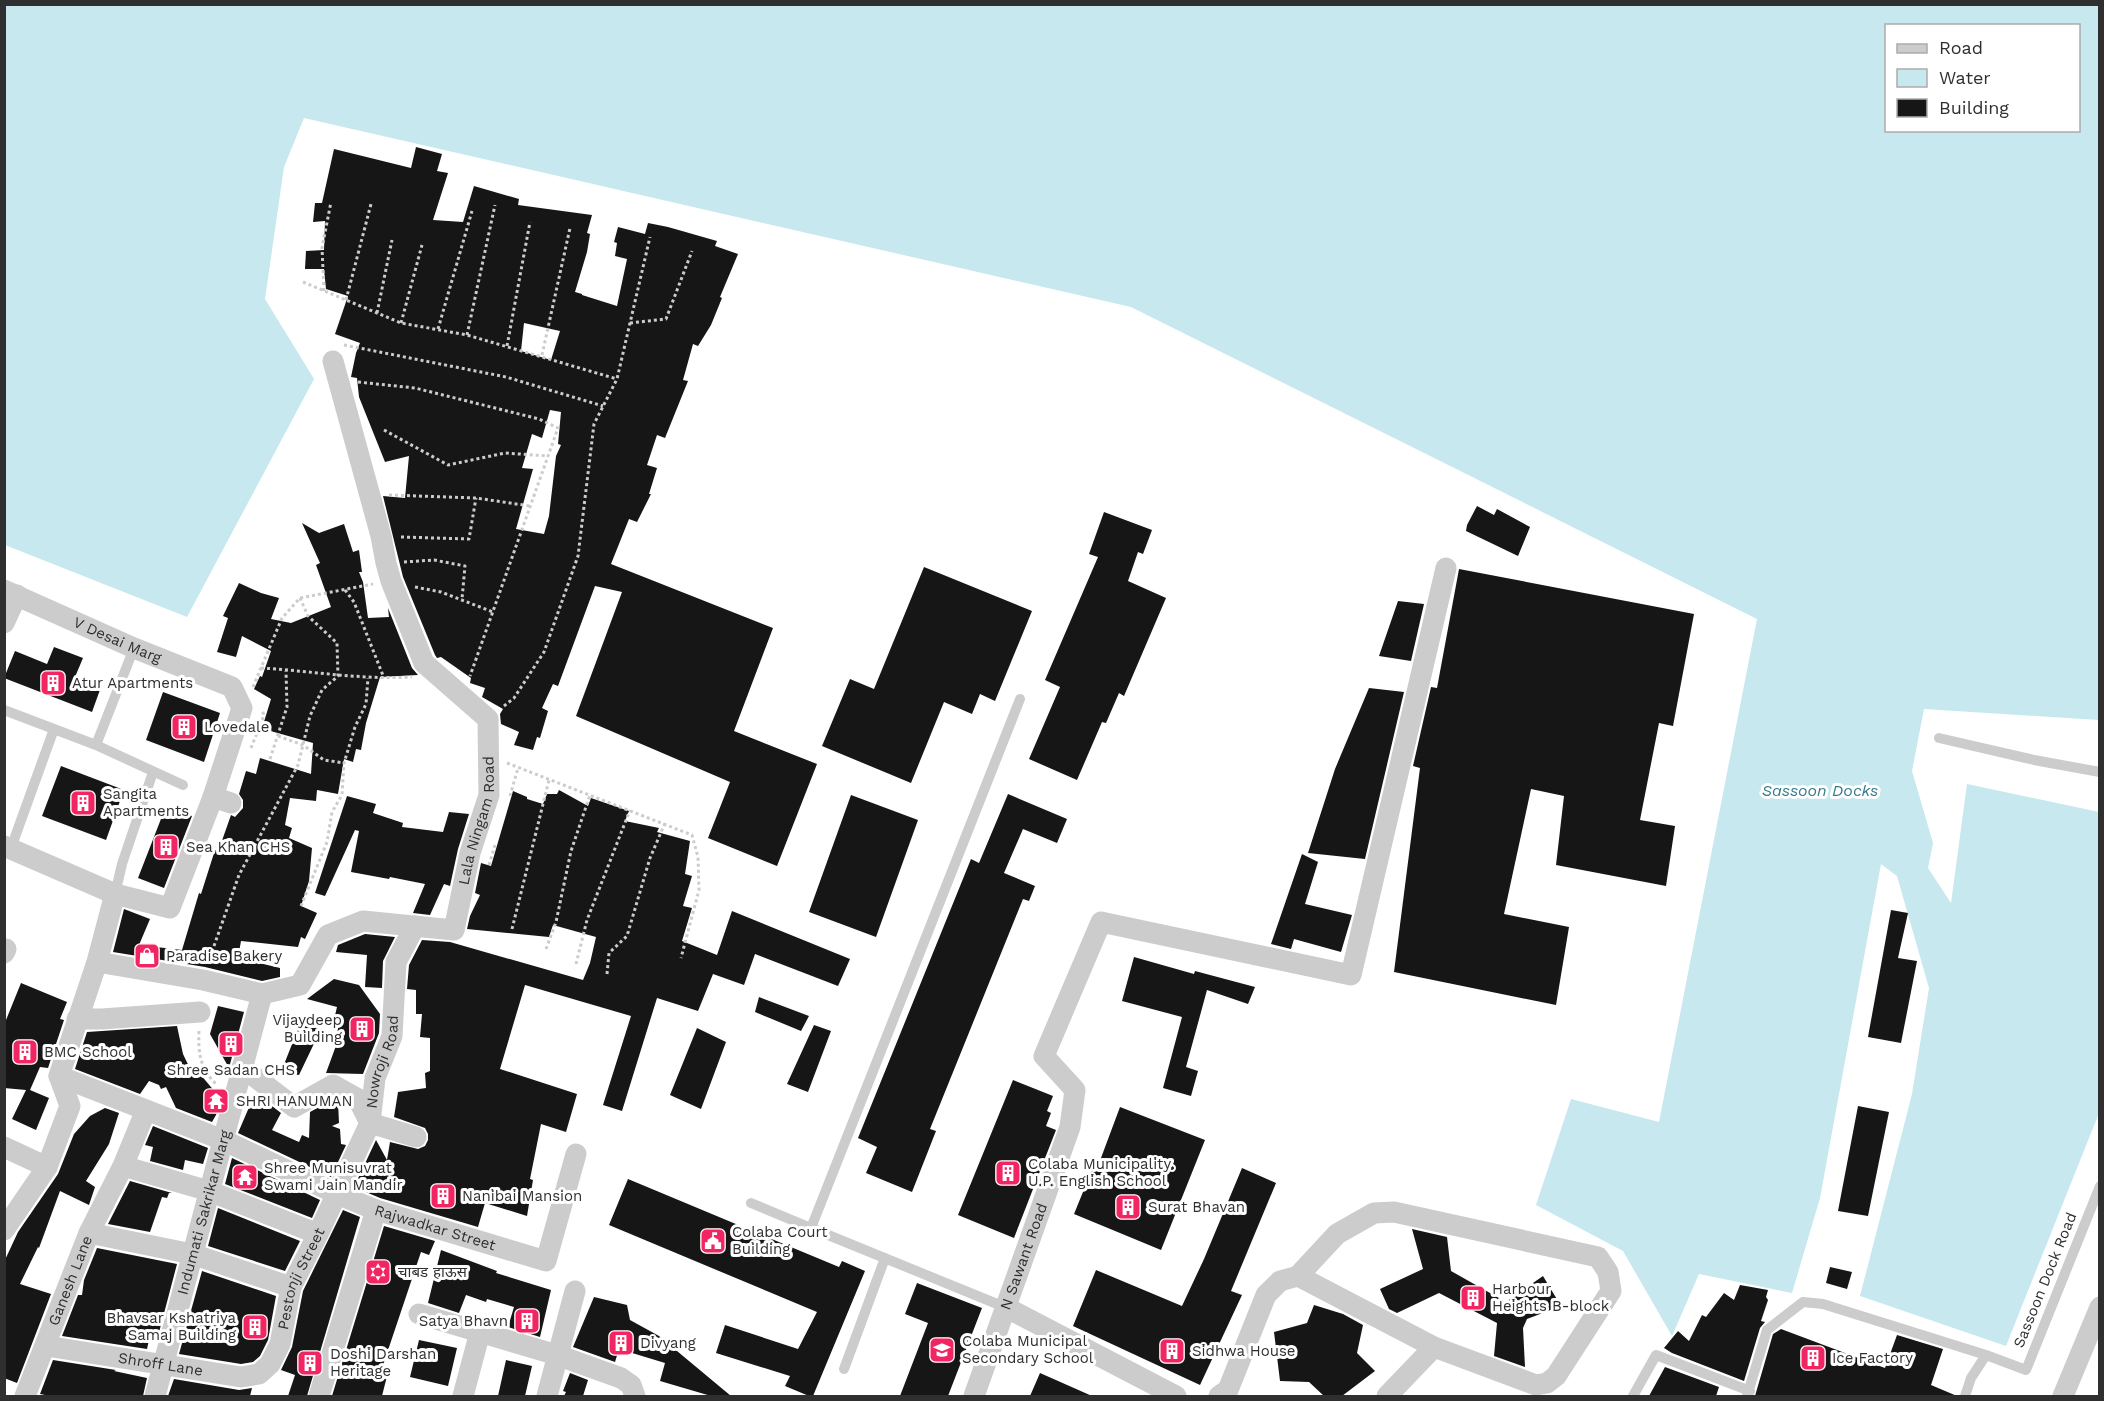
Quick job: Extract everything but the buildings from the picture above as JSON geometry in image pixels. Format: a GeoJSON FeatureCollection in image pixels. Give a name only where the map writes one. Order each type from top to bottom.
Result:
{"type":"FeatureCollection","features":[{"type":"Feature","properties":{"kind":"street"},"geometry":{"type":"LineString","coordinates":[[335,352],[391,578],[424,663],[488,719]]}},
{"type":"Feature","properties":{"kind":"street","name":"N Sawant Road"},"geometry":{"type":"LineString","coordinates":[[974,1396],[1070,1127],[1075,1090],[1044,1056],[1101,922],[1351,975],[1446,568]]}},
{"type":"Feature","properties":{"kind":"street"},"geometry":{"type":"LineString","coordinates":[[4,623],[11,592]]}},
{"type":"Feature","properties":{"kind":"street","name":"V Desai Marg"},"geometry":{"type":"LineString","coordinates":[[11,592],[134,648],[242,688]]}},
{"type":"Feature","properties":{"kind":"street"},"geometry":{"type":"LineString","coordinates":[[8,847],[115,894],[170,908],[222,800],[242,708],[242,688]]}},
{"type":"Feature","properties":{"kind":"street","name":"Lala Ningam Road"},"geometry":{"type":"LineString","coordinates":[[97,962],[203,980],[262,994],[300,985],[328,935],[363,921],[454,930],[470,852],[489,795],[488,719]]}},
{"type":"Feature","properties":{"kind":"street"},"geometry":{"type":"LineString","coordinates":[[4,1230],[47,1167],[70,1106],[59,1076],[97,962],[115,894]]}},
{"type":"Feature","properties":{"kind":"street","name":"Nowroji Road"},"geometry":{"type":"LineString","coordinates":[[336,1194],[370,1123],[375,1078],[392,1036],[396,962],[415,926]]}},
{"type":"Feature","properties":{"kind":"street"},"geometry":{"type":"LineString","coordinates":[[4,949],[6,950],[4,953]]}},
{"type":"Feature","properties":{"kind":"street","name":"Indumati Sakrikar Marg"},"geometry":{"type":"LineString","coordinates":[[155,1396],[262,994]]}},
{"type":"Feature","properties":{"kind":"street"},"geometry":{"type":"LineString","coordinates":[[77,1019],[200,1012]]}},
{"type":"Feature","properties":{"kind":"street"},"geometry":{"type":"LineString","coordinates":[[242,1067],[294,1107],[333,1085],[358,1099],[370,1123],[416,1137]]}},
{"type":"Feature","properties":{"kind":"street","name":"Rajwadkar Street"},"geometry":{"type":"LineString","coordinates":[[59,1076],[223,1140],[336,1194],[376,1210],[546,1261],[576,1154]]}},
{"type":"Feature","properties":{"kind":"street","name":"Ganesh Lane"},"geometry":{"type":"LineString","coordinates":[[25,1396],[89,1233],[123,1166],[146,1110]]}},
{"type":"Feature","properties":{"kind":"street"},"geometry":{"type":"LineString","coordinates":[[4,1147],[47,1167]]}},
{"type":"Feature","properties":{"kind":"street"},"geometry":{"type":"LineString","coordinates":[[123,1166],[209,1191],[318,1234]]}},
{"type":"Feature","properties":{"kind":"street","name":"Pestonji Street"},"geometry":{"type":"LineString","coordinates":[[270,1364],[280,1344],[291,1287],[336,1194]]}},
{"type":"Feature","properties":{"kind":"street"},"geometry":{"type":"LineString","coordinates":[[319,1396],[376,1210]]}},
{"type":"Feature","properties":{"kind":"street"},"geometry":{"type":"LineString","coordinates":[[1230,1394],[1266,1295],[1280,1281],[1298,1276],[1337,1234],[1374,1213],[1394,1212],[1598,1257],[1608,1272],[1611,1291],[1556,1376],[1548,1383],[1536,1385],[1434,1347],[1298,1276]]}},
{"type":"Feature","properties":{"kind":"street"},"geometry":{"type":"LineString","coordinates":[[89,1233],[192,1254],[291,1287]]}},
{"type":"Feature","properties":{"kind":"street"},"geometry":{"type":"LineString","coordinates":[[547,1396],[575,1291]]}},
{"type":"Feature","properties":{"kind":"street"},"geometry":{"type":"LineString","coordinates":[[2063,1396],[2100,1307]]}},
{"type":"Feature","properties":{"kind":"street"},"geometry":{"type":"LineString","coordinates":[[1007,1308],[1176,1396]]}},
{"type":"Feature","properties":{"kind":"street"},"geometry":{"type":"LineString","coordinates":[[419,1314],[557,1355],[621,1377],[631,1385],[635,1396]]}},
{"type":"Feature","properties":{"kind":"street"},"geometry":{"type":"LineString","coordinates":[[463,1396],[480,1332]]}},
{"type":"Feature","properties":{"kind":"street","name":"Shroff Lane"},"geometry":{"type":"LineString","coordinates":[[46,1346],[241,1377],[259,1374],[270,1364]]}},
{"type":"Feature","properties":{"kind":"street"},"geometry":{"type":"LineString","coordinates":[[1387,1396],[1434,1347]]}},
{"type":"Feature","properties":{"kind":"lane"},"geometry":{"type":"LineString","coordinates":[[96,746],[134,648]]}},
{"type":"Feature","properties":{"kind":"lane"},"geometry":{"type":"LineString","coordinates":[[811,1228],[1020,699]]}},
{"type":"Feature","properties":{"kind":"lane"},"geometry":{"type":"LineString","coordinates":[[4,710],[96,746],[183,785]]}},
{"type":"Feature","properties":{"kind":"lane"},"geometry":{"type":"LineString","coordinates":[[8,847],[54,729]]}},
{"type":"Feature","properties":{"kind":"lane"},"geometry":{"type":"LineString","coordinates":[[1940,738],[2034,760],[2100,772]]}},
{"type":"Feature","properties":{"kind":"lane"},"geometry":{"type":"LineString","coordinates":[[115,894],[122,864],[153,772]]}},
{"type":"Feature","properties":{"kind":"lane","name":"Sassoon Dock Road"},"geometry":{"type":"LineString","coordinates":[[1986,1355],[2026,1370],[2100,1186]]}},
{"type":"Feature","properties":{"kind":"lane"},"geometry":{"type":"LineString","coordinates":[[751,1203],[1007,1308]]}},
{"type":"Feature","properties":{"kind":"lane"},"geometry":{"type":"LineString","coordinates":[[844,1370],[885,1258]]}},
{"type":"Feature","properties":{"kind":"lane"},"geometry":{"type":"LineString","coordinates":[[1633,1396],[1656,1355],[1748,1394],[1767,1330],[1803,1302],[1823,1304],[1986,1355],[1971,1378],[1965,1396]]}},
{"type":"Feature","properties":{"kind":"path"},"geometry":{"type":"LineString","coordinates":[[324,291],[322,248],[331,201]]}},
{"type":"Feature","properties":{"kind":"path"},"geometry":{"type":"LineString","coordinates":[[345,300],[371,204]]}},
{"type":"Feature","properties":{"kind":"path"},"geometry":{"type":"LineString","coordinates":[[467,334],[495,205]]}},
{"type":"Feature","properties":{"kind":"path"},"geometry":{"type":"LineString","coordinates":[[438,329],[472,211]]}},
{"type":"Feature","properties":{"kind":"path"},"geometry":{"type":"LineString","coordinates":[[507,346],[530,222]]}},
{"type":"Feature","properties":{"kind":"path"},"geometry":{"type":"LineString","coordinates":[[542,356],[570,228]]}},
{"type":"Feature","properties":{"kind":"path"},"geometry":{"type":"LineString","coordinates":[[488,719],[514,698],[544,652],[578,556],[594,424],[617,379],[650,237]]}},
{"type":"Feature","properties":{"kind":"path"},"geometry":{"type":"LineString","coordinates":[[377,313],[392,240]]}},
{"type":"Feature","properties":{"kind":"path"},"geometry":{"type":"LineString","coordinates":[[401,323],[422,245]]}},
{"type":"Feature","properties":{"kind":"path"},"geometry":{"type":"LineString","coordinates":[[630,323],[666,319],[692,251]]}},
{"type":"Feature","properties":{"kind":"path"},"geometry":{"type":"LineString","coordinates":[[303,282],[401,323],[467,334],[617,379]]}},
{"type":"Feature","properties":{"kind":"path"},"geometry":{"type":"LineString","coordinates":[[335,352],[506,378],[603,406]]}},
{"type":"Feature","properties":{"kind":"path"},"geometry":{"type":"LineString","coordinates":[[356,382],[415,388],[539,419],[558,428],[462,696]]}},
{"type":"Feature","properties":{"kind":"path"},"geometry":{"type":"LineString","coordinates":[[384,430],[448,465],[505,453],[548,456]]}},
{"type":"Feature","properties":{"kind":"path"},"geometry":{"type":"LineString","coordinates":[[370,495],[476,498],[530,506]]}},
{"type":"Feature","properties":{"kind":"path"},"geometry":{"type":"LineString","coordinates":[[381,536],[469,539],[476,498]]}},
{"type":"Feature","properties":{"kind":"path"},"geometry":{"type":"LineString","coordinates":[[242,688],[261,668],[282,618],[300,598],[334,590],[345,590],[391,578],[434,560],[465,566],[462,599]]}},
{"type":"Feature","properties":{"kind":"path"},"geometry":{"type":"LineString","coordinates":[[391,578],[414,587],[462,599],[493,612]]}},
{"type":"Feature","properties":{"kind":"path"},"geometry":{"type":"LineString","coordinates":[[345,590],[354,602],[385,679]]}},
{"type":"Feature","properties":{"kind":"path"},"geometry":{"type":"LineString","coordinates":[[300,598],[308,616],[337,643],[338,676]]}},
{"type":"Feature","properties":{"kind":"path"},"geometry":{"type":"LineString","coordinates":[[261,668],[385,679],[439,676]]}},
{"type":"Feature","properties":{"kind":"path"},"geometry":{"type":"LineString","coordinates":[[270,759],[287,707],[286,671]]}},
{"type":"Feature","properties":{"kind":"path"},"geometry":{"type":"LineString","coordinates":[[203,980],[238,875],[298,765],[310,716],[322,690],[338,676]]}},
{"type":"Feature","properties":{"kind":"path"},"geometry":{"type":"LineString","coordinates":[[301,906],[327,842],[332,812],[342,795],[344,763],[355,727],[366,704],[368,678]]}},
{"type":"Feature","properties":{"kind":"path"},"geometry":{"type":"LineString","coordinates":[[252,748],[264,715],[260,706]]}},
{"type":"Feature","properties":{"kind":"path"},"geometry":{"type":"LineString","coordinates":[[278,736],[303,745],[324,760],[344,763]]}},
{"type":"Feature","properties":{"kind":"path"},"geometry":{"type":"LineString","coordinates":[[489,757],[692,835],[698,857],[699,890],[681,958]]}},
{"type":"Feature","properties":{"kind":"path"},"geometry":{"type":"LineString","coordinates":[[512,929],[549,780]]}},
{"type":"Feature","properties":{"kind":"path"},"geometry":{"type":"LineString","coordinates":[[546,949],[556,922],[571,851],[590,795]]}},
{"type":"Feature","properties":{"kind":"path"},"geometry":{"type":"LineString","coordinates":[[576,964],[587,920],[630,810]]}},
{"type":"Feature","properties":{"kind":"path"},"geometry":{"type":"LineString","coordinates":[[607,974],[609,953],[627,936],[651,858],[665,824]]}},
{"type":"Feature","properties":{"kind":"path"},"geometry":{"type":"LineString","coordinates":[[200,1012],[198,1053],[208,1077],[233,1100]]}},
{"type":"Feature","properties":{"kind":"water","name":"Sassoon Docks"},"geometry":{"type":"Polygon","coordinates":[[[4,5],[2099,5],[2099,720],[1924,709],[1912,771],[1933,843],[1928,868],[1951,903],[1967,784],[2099,812],[2099,1113],[2006,1346],[1860,1296],[1912,1094],[1929,988],[1897,876],[1881,864],[1820,1198],[1792,1293],[1699,1274],[1672,1336],[1623,1251],[1536,1205],[1571,1099],[1659,1122],[1757,619],[1131,307],[304,118],[284,167],[265,299],[314,379],[187,617],[5,545],[4,5]]]}},
{"type":"Feature","properties":{"kind":"place","name":"Atur Apartments"},"geometry":{"type":"Point","coordinates":[53,683]}},
{"type":"Feature","properties":{"kind":"place","name":"Lovedale"},"geometry":{"type":"Point","coordinates":[184,727]}},
{"type":"Feature","properties":{"kind":"place","name":"Sangita Apartments"},"geometry":{"type":"Point","coordinates":[83,803]}},
{"type":"Feature","properties":{"kind":"place","name":"Sea Khan CHS"},"geometry":{"type":"Point","coordinates":[166,847]}},
{"type":"Feature","properties":{"kind":"place","name":"Paradise Bakery"},"geometry":{"type":"Point","coordinates":[147,956]}},
{"type":"Feature","properties":{"kind":"place","name":"Vijaydeep Building"},"geometry":{"type":"Point","coordinates":[362,1029]}},
{"type":"Feature","properties":{"kind":"place","name":"Shree Sadan CHS"},"geometry":{"type":"Point","coordinates":[231,1044]}},
{"type":"Feature","properties":{"kind":"place","name":"BMC School"},"geometry":{"type":"Point","coordinates":[25,1052]}},
{"type":"Feature","properties":{"kind":"place","name":"SHRI HANUMAN"},"geometry":{"type":"Point","coordinates":[216,1101]}},
{"type":"Feature","properties":{"kind":"place","name":"Colaba Municipality. U.P. English School"},"geometry":{"type":"Point","coordinates":[1008,1173]}},
{"type":"Feature","properties":{"kind":"place","name":"Shree Munisuvrat Swami Jain Mandir"},"geometry":{"type":"Point","coordinates":[245,1177]}},
{"type":"Feature","properties":{"kind":"place","name":"Nanibai Mansion"},"geometry":{"type":"Point","coordinates":[443,1196]}},
{"type":"Feature","properties":{"kind":"place","name":"Surat Bhavan"},"geometry":{"type":"Point","coordinates":[1128,1207]}},
{"type":"Feature","properties":{"kind":"place","name":"Colaba Court Building"},"geometry":{"type":"Point","coordinates":[713,1241]}},
{"type":"Feature","properties":{"kind":"place","name":"चाबड हाऊस"},"geometry":{"type":"Point","coordinates":[378,1272]}},
{"type":"Feature","properties":{"kind":"place","name":"Harbour Heights B-block"},"geometry":{"type":"Point","coordinates":[1473,1298]}},
{"type":"Feature","properties":{"kind":"place","name":"Satya Bhavn"},"geometry":{"type":"Point","coordinates":[527,1321]}},
{"type":"Feature","properties":{"kind":"place","name":"Bhavsar Kshatriya Samaj Building"},"geometry":{"type":"Point","coordinates":[255,1327]}},
{"type":"Feature","properties":{"kind":"place","name":"Divyang"},"geometry":{"type":"Point","coordinates":[621,1343]}},
{"type":"Feature","properties":{"kind":"place","name":"Colaba Municipal Secondary School"},"geometry":{"type":"Point","coordinates":[942,1350]}},
{"type":"Feature","properties":{"kind":"place","name":"Sidhwa House"},"geometry":{"type":"Point","coordinates":[1172,1351]}},
{"type":"Feature","properties":{"kind":"place","name":"Ice Factory"},"geometry":{"type":"Point","coordinates":[1813,1358]}},
{"type":"Feature","properties":{"kind":"place","name":"Doshi Darshan Heritage"},"geometry":{"type":"Point","coordinates":[310,1363]}}]}
